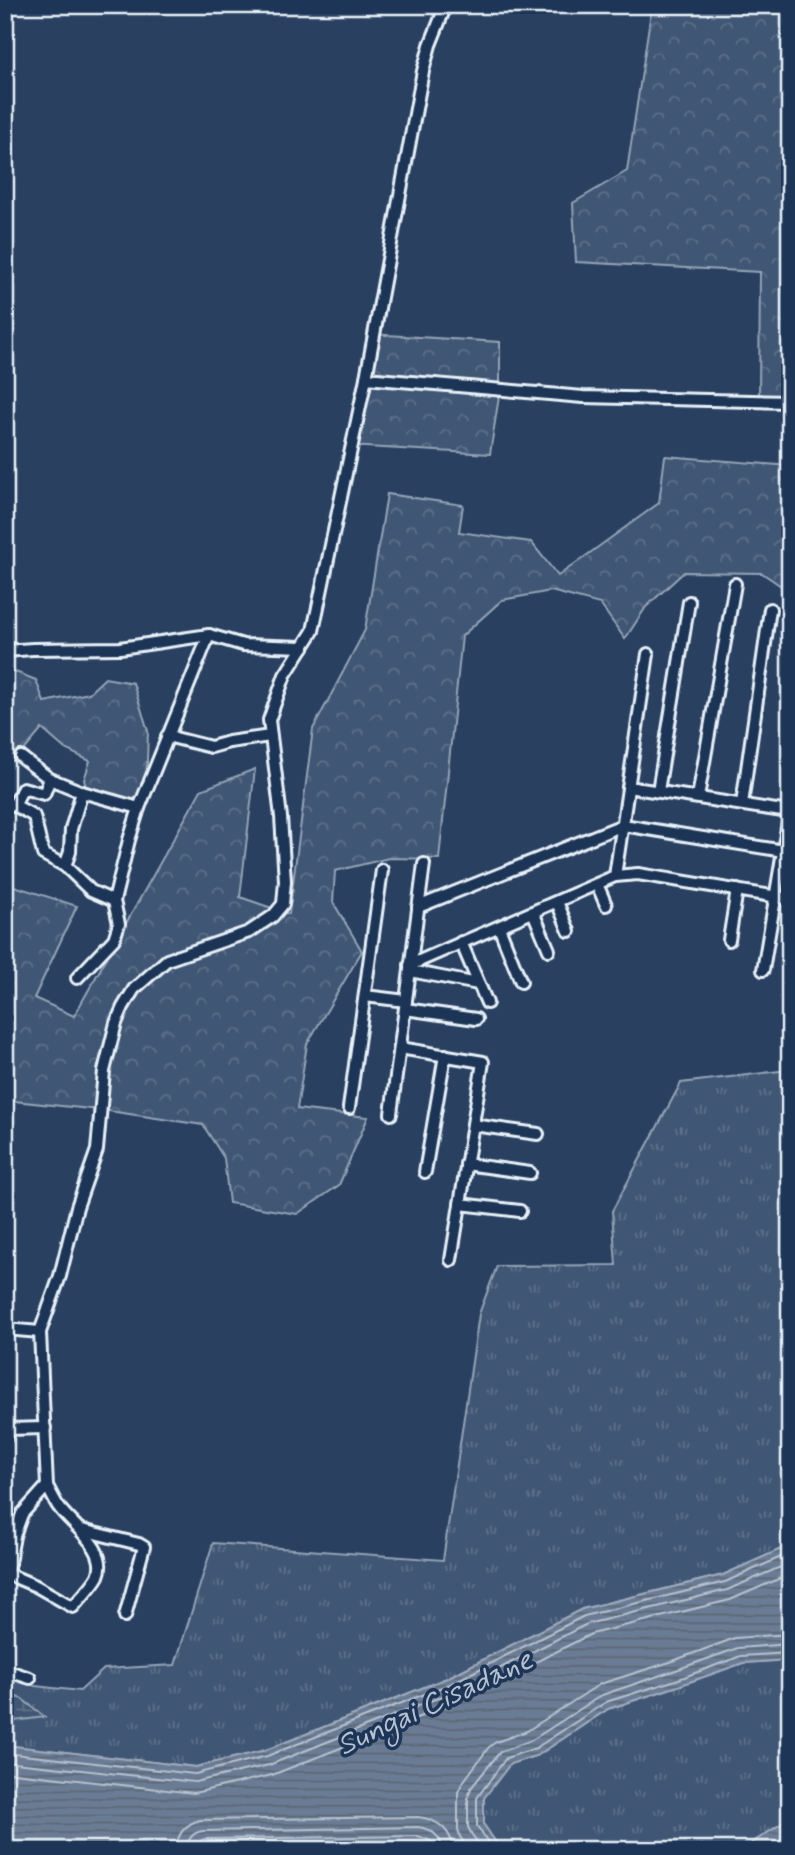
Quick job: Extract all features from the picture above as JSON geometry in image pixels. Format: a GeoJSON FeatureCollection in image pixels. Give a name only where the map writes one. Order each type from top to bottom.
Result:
{"type":"FeatureCollection","features":[{"type":"Feature","properties":{"kind":"street"},"geometry":{"type":"LineString","coordinates":[[47,1486],[22,1514],[13,1536],[6,1575],[36,1586],[73,1607],[97,1576],[97,1551],[58,1506],[47,1486],[40,1332],[60,1276],[78,1206],[97,1150],[104,1071],[116,1023],[123,1007],[134,989],[167,960],[248,932],[273,916],[283,904],[285,881],[281,817],[269,720],[285,675],[313,631],[366,378],[423,71],[446,5]]}},
{"type":"Feature","properties":{"kind":"street"},"geometry":{"type":"LineString","coordinates":[[366,378],[583,397],[790,402]]}},
{"type":"Feature","properties":{"kind":"street"},"geometry":{"type":"LineString","coordinates":[[698,797],[735,584]]}},
{"type":"Feature","properties":{"kind":"street"},"geometry":{"type":"LineString","coordinates":[[658,791],[689,602]]}},
{"type":"Feature","properties":{"kind":"street"},"geometry":{"type":"LineString","coordinates":[[742,804],[770,609]]}},
{"type":"Feature","properties":{"kind":"street"},"geometry":{"type":"LineString","coordinates":[[5,651],[120,648],[209,635],[243,645],[303,647]]}},
{"type":"Feature","properties":{"kind":"street"},"geometry":{"type":"LineString","coordinates":[[77,978],[114,939],[119,924],[114,901],[139,808],[209,635]]}},
{"type":"Feature","properties":{"kind":"street"},"geometry":{"type":"LineString","coordinates":[[615,876],[648,654]]}},
{"type":"Feature","properties":{"kind":"street"},"geometry":{"type":"LineString","coordinates":[[167,736],[211,747],[270,736]]}},
{"type":"Feature","properties":{"kind":"street"},"geometry":{"type":"LineString","coordinates":[[21,757],[50,779],[82,792],[139,808]]}},
{"type":"Feature","properties":{"kind":"street"},"geometry":{"type":"LineString","coordinates":[[50,779],[44,794],[23,788],[10,805],[34,816],[43,854],[65,866],[91,891],[114,901]]}},
{"type":"Feature","properties":{"kind":"street"},"geometry":{"type":"LineString","coordinates":[[628,787],[790,811],[786,852],[775,896],[763,970]]}},
{"type":"Feature","properties":{"kind":"street"},"geometry":{"type":"LineString","coordinates":[[65,866],[70,852],[71,828],[82,792]]}},
{"type":"Feature","properties":{"kind":"street"},"geometry":{"type":"LineString","coordinates":[[418,907],[623,825],[786,852]]}},
{"type":"Feature","properties":{"kind":"street"},"geometry":{"type":"LineString","coordinates":[[391,1114],[424,864]]}},
{"type":"Feature","properties":{"kind":"street"},"geometry":{"type":"LineString","coordinates":[[349,1108],[382,870]]}},
{"type":"Feature","properties":{"kind":"street"},"geometry":{"type":"LineString","coordinates":[[410,968],[461,942],[615,876],[638,874],[790,899]]}},
{"type":"Feature","properties":{"kind":"street"},"geometry":{"type":"LineString","coordinates":[[597,884],[606,905]]}},
{"type":"Feature","properties":{"kind":"street"},"geometry":{"type":"LineString","coordinates":[[729,940],[737,890]]}},
{"type":"Feature","properties":{"kind":"street"},"geometry":{"type":"LineString","coordinates":[[557,902],[569,931]]}},
{"type":"Feature","properties":{"kind":"street"},"geometry":{"type":"LineString","coordinates":[[533,912],[549,950]]}},
{"type":"Feature","properties":{"kind":"street"},"geometry":{"type":"LineString","coordinates":[[499,927],[521,982]]}},
{"type":"Feature","properties":{"kind":"street"},"geometry":{"type":"LineString","coordinates":[[461,942],[487,1003]]}},
{"type":"Feature","properties":{"kind":"street"},"geometry":{"type":"LineString","coordinates":[[410,968],[478,984]]}},
{"type":"Feature","properties":{"kind":"street"},"geometry":{"type":"LineString","coordinates":[[365,996],[476,1019]]}},
{"type":"Feature","properties":{"kind":"street"},"geometry":{"type":"LineString","coordinates":[[400,1048],[483,1062],[451,1260]]}},
{"type":"Feature","properties":{"kind":"street"},"geometry":{"type":"LineString","coordinates":[[425,1172],[445,1055]]}},
{"type":"Feature","properties":{"kind":"street"},"geometry":{"type":"LineString","coordinates":[[473,1125],[538,1135]]}},
{"type":"Feature","properties":{"kind":"street"},"geometry":{"type":"LineString","coordinates":[[467,1164],[530,1173]]}},
{"type":"Feature","properties":{"kind":"street"},"geometry":{"type":"LineString","coordinates":[[460,1204],[520,1211]]}},
{"type":"Feature","properties":{"kind":"street"},"geometry":{"type":"LineString","coordinates":[[5,1329],[40,1332]]}},
{"type":"Feature","properties":{"kind":"street"},"geometry":{"type":"LineString","coordinates":[[5,1439],[7,1429],[45,1428]]}},
{"type":"Feature","properties":{"kind":"street"},"geometry":{"type":"LineString","coordinates":[[79,1529],[144,1547],[125,1616]]}},
{"type":"Feature","properties":{"kind":"street"},"geometry":{"type":"LineString","coordinates":[[5,1670],[30,1678]]}},
{"type":"Feature","properties":{"kind":"green space"},"geometry":{"type":"Polygon","coordinates":[[[652,5],[790,5],[790,398],[759,397],[760,272],[576,262],[573,203],[627,171],[652,5]]]}},
{"type":"Feature","properties":{"kind":"green space"},"geometry":{"type":"Polygon","coordinates":[[[370,334],[500,342],[500,390],[490,454],[348,446],[370,334]]]}},
{"type":"Feature","properties":{"kind":"green space"},"geometry":{"type":"Polygon","coordinates":[[[665,456],[790,466],[790,592],[762,573],[684,572],[646,607],[625,639],[600,604],[551,591],[502,600],[462,636],[439,859],[389,858],[335,871],[333,902],[362,951],[307,1044],[297,1109],[368,1117],[339,1185],[297,1214],[229,1203],[224,1158],[203,1125],[109,1111],[5,1100],[5,883],[77,906],[34,998],[74,1016],[201,790],[255,769],[240,897],[289,914],[313,729],[365,630],[387,494],[463,505],[459,532],[531,542],[558,576],[659,503],[665,456]]]}},
{"type":"Feature","properties":{"kind":"green space"},"geometry":{"type":"Polygon","coordinates":[[[5,671],[13,671],[36,680],[44,702],[89,693],[105,678],[133,683],[148,731],[146,790],[125,806],[90,797],[84,780],[90,761],[65,749],[42,729],[17,759],[5,763],[5,671]]]}},
{"type":"Feature","properties":{"kind":"green space"},"geometry":{"type":"Polygon","coordinates":[[[788,1070],[790,1545],[723,1575],[582,1609],[447,1678],[266,1750],[196,1767],[5,1745],[5,1674],[35,1686],[80,1691],[104,1669],[175,1665],[213,1543],[443,1560],[479,1314],[497,1266],[616,1265],[612,1211],[681,1083],[788,1070]]]}},
{"type":"Feature","properties":{"kind":"green space"},"geometry":{"type":"Polygon","coordinates":[[[790,1660],[790,1818],[741,1850],[501,1850],[484,1825],[484,1798],[510,1764],[538,1755],[608,1709],[743,1663],[790,1660]]]}},
{"type":"Feature","properties":{"kind":"green space"},"geometry":{"type":"Polygon","coordinates":[[[5,1693],[22,1699],[45,1717],[14,1721],[5,1719],[5,1693]]]}},
{"type":"Feature","properties":{"kind":"green space"},"geometry":{"type":"Polygon","coordinates":[[[419,1843],[432,1850],[188,1850],[204,1846],[419,1843]]]}},
{"type":"Feature","properties":{"kind":"water","name":"Sungai Cisadane"},"geometry":{"type":"Polygon","coordinates":[[[790,1545],[790,1660],[743,1663],[608,1709],[538,1755],[510,1764],[484,1798],[484,1825],[501,1850],[432,1850],[419,1843],[204,1846],[188,1850],[5,1850],[5,1745],[196,1767],[266,1750],[447,1678],[582,1609],[723,1575],[790,1545]]]}},
{"type":"Feature","properties":{"kind":"water"},"geometry":{"type":"Polygon","coordinates":[[[790,1818],[790,1850],[741,1850],[743,1849],[790,1818]]]}}]}
